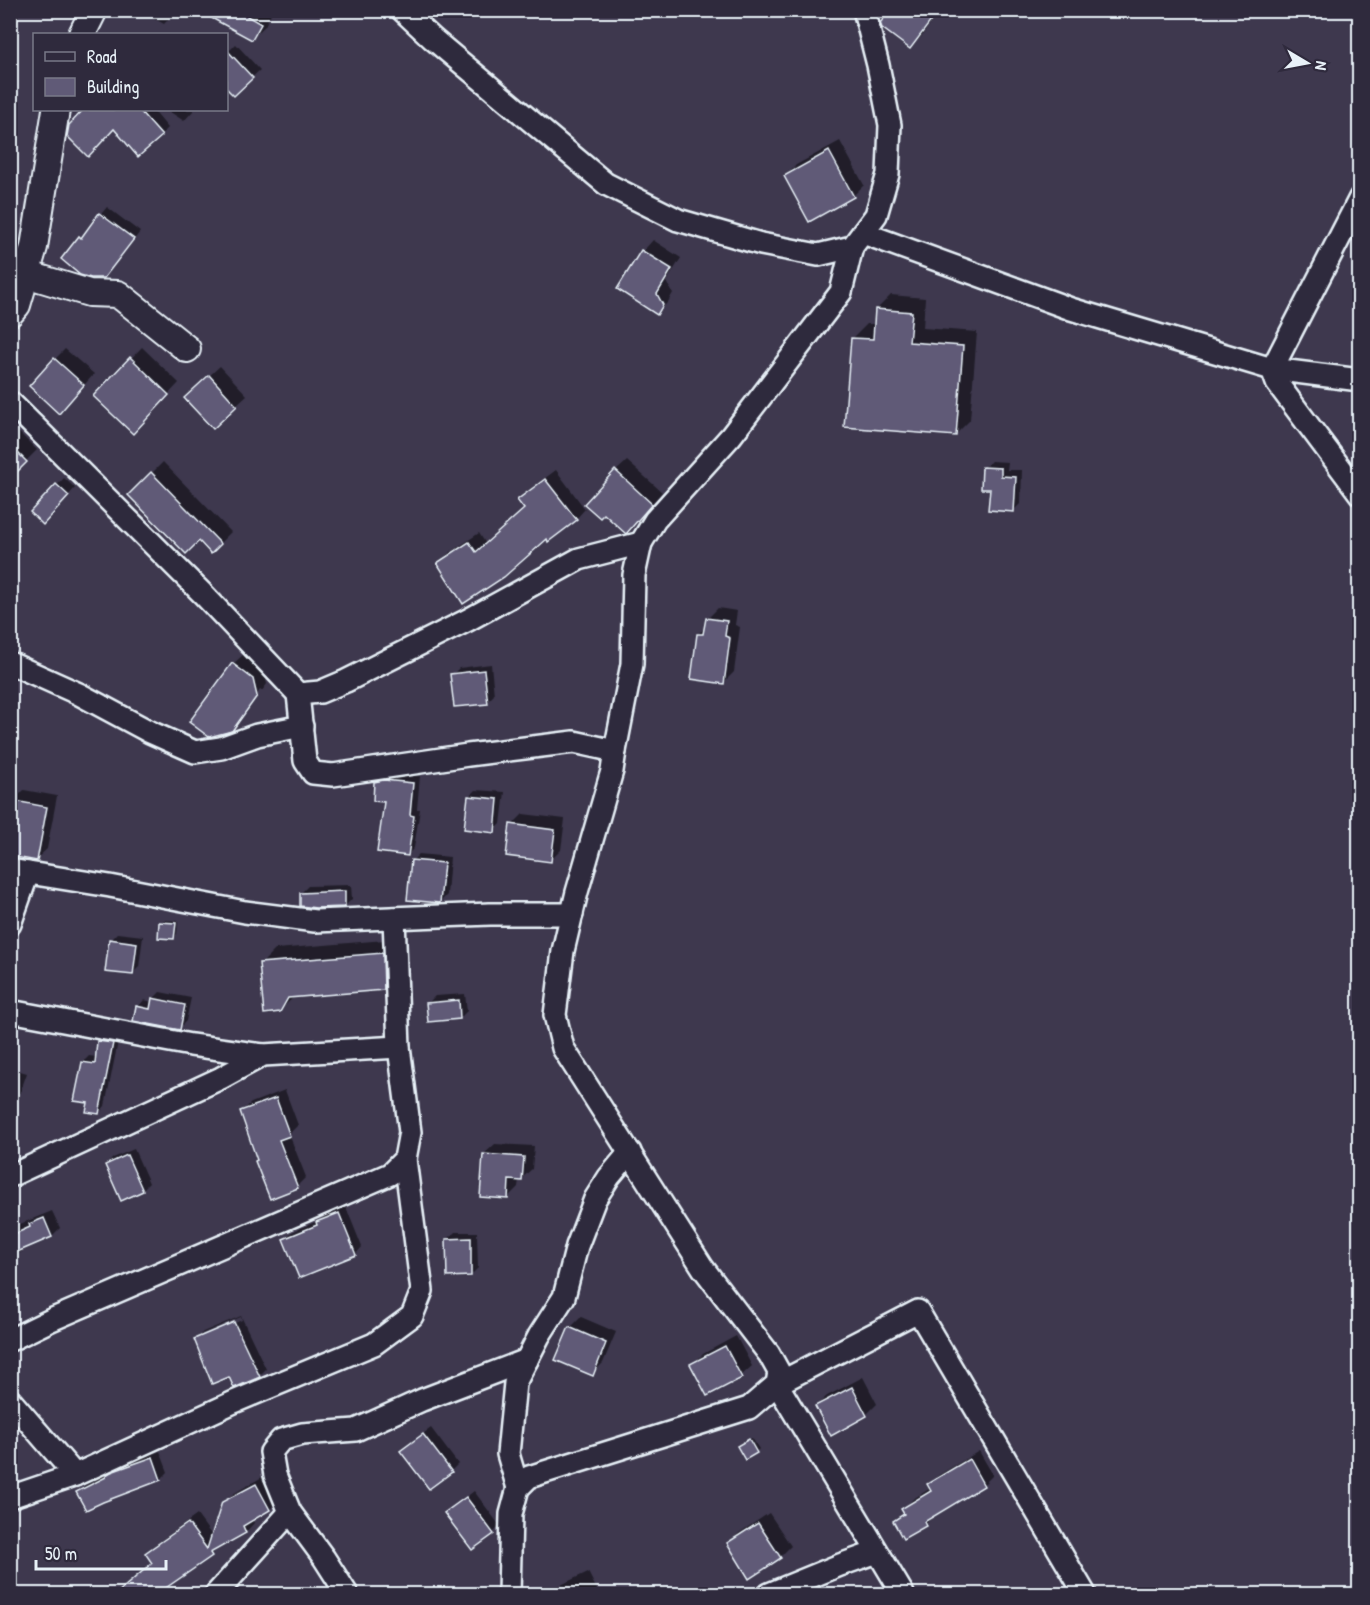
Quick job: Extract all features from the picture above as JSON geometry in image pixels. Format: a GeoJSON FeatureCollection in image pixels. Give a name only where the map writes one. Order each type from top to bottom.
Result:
{"type":"FeatureCollection","features":[{"type":"Feature","properties":{"kind":"street"},"geometry":{"type":"LineString","coordinates":[[82,33],[94,10]]}},
{"type":"Feature","properties":{"kind":"street"},"geometry":{"type":"LineString","coordinates":[[402,10],[606,184],[678,220],[761,244],[818,255],[858,240],[1071,309],[1272,369],[1359,380]]}},
{"type":"Feature","properties":{"kind":"street"},"geometry":{"type":"LineString","coordinates":[[864,10],[890,125],[888,174],[876,214],[858,240],[841,292],[731,436],[655,520],[641,543],[634,575],[632,664],[612,771],[563,951],[555,1015],[563,1048],[703,1268],[769,1354],[779,1372],[777,1384],[903,1594]]}},
{"type":"Feature","properties":{"kind":"street"},"geometry":{"type":"LineString","coordinates":[[10,313],[17,305],[34,247],[56,111]]}},
{"type":"Feature","properties":{"kind":"street"},"geometry":{"type":"LineString","coordinates":[[1359,198],[1272,369],[1277,383],[1359,494]]}},
{"type":"Feature","properties":{"kind":"street"},"geometry":{"type":"LineString","coordinates":[[26,273],[89,293],[118,294],[187,349]]}},
{"type":"Feature","properties":{"kind":"street"},"geometry":{"type":"LineString","coordinates":[[10,402],[203,594],[298,694],[305,762],[313,773],[333,776],[468,755],[574,742],[615,751]]}},
{"type":"Feature","properties":{"kind":"street"},"geometry":{"type":"LineString","coordinates":[[298,694],[320,692],[346,681],[468,620],[579,559],[641,543]]}},
{"type":"Feature","properties":{"kind":"street"},"geometry":{"type":"LineString","coordinates":[[10,663],[79,694],[150,732],[195,752],[221,748],[257,735],[302,726]]}},
{"type":"Feature","properties":{"kind":"street"},"geometry":{"type":"LineString","coordinates":[[10,924],[19,871],[245,912],[315,921],[490,914],[572,914]]}},
{"type":"Feature","properties":{"kind":"street"},"geometry":{"type":"LineString","coordinates":[[10,1497],[75,1475],[234,1402],[374,1344],[412,1316],[422,1291],[405,1159],[410,1132],[399,1047],[394,918]]}},
{"type":"Feature","properties":{"kind":"street"},"geometry":{"type":"LineString","coordinates":[[10,1011],[191,1046],[263,1055],[399,1047]]}},
{"type":"Feature","properties":{"kind":"street"},"geometry":{"type":"LineString","coordinates":[[10,1176],[221,1078],[263,1055]]}},
{"type":"Feature","properties":{"kind":"street"},"geometry":{"type":"LineString","coordinates":[[511,1592],[512,1514],[518,1488],[508,1454],[515,1383],[539,1336],[564,1297],[577,1246],[595,1199],[609,1177],[630,1152]]}},
{"type":"Feature","properties":{"kind":"street"},"geometry":{"type":"LineString","coordinates":[[10,1340],[51,1320],[390,1174],[405,1159]]}},
{"type":"Feature","properties":{"kind":"street"},"geometry":{"type":"LineString","coordinates":[[518,1488],[529,1478],[749,1408],[777,1384],[918,1311],[1084,1594]]}},
{"type":"Feature","properties":{"kind":"street"},"geometry":{"type":"LineString","coordinates":[[347,1594],[290,1512],[275,1475],[271,1452],[281,1440],[302,1434],[356,1430],[422,1400],[527,1360]]}},
{"type":"Feature","properties":{"kind":"street"},"geometry":{"type":"LineString","coordinates":[[10,1400],[75,1475]]}},
{"type":"Feature","properties":{"kind":"street"},"geometry":{"type":"LineString","coordinates":[[216,1594],[290,1512]]}},
{"type":"Feature","properties":{"kind":"street"},"geometry":{"type":"LineString","coordinates":[[770,1594],[877,1552]]}},
{"type":"Feature","properties":{"kind":"building"},"geometry":{"type":"Polygon","coordinates":[[[197,10],[250,10],[247,16],[261,24],[252,40],[197,10]]]}},
{"type":"Feature","properties":{"kind":"building"},"geometry":{"type":"Polygon","coordinates":[[[890,10],[925,10],[934,17],[910,49],[882,28],[880,23],[890,10]]]}},
{"type":"Feature","properties":{"kind":"building"},"geometry":{"type":"Polygon","coordinates":[[[228,51],[253,78],[234,96],[228,90],[228,51]]]}},
{"type":"Feature","properties":{"kind":"building"},"geometry":{"type":"Polygon","coordinates":[[[82,111],[140,111],[162,136],[138,157],[114,129],[88,157],[67,136],[69,125],[82,111]]]}},
{"type":"Feature","properties":{"kind":"building"},"geometry":{"type":"Polygon","coordinates":[[[829,151],[854,197],[809,222],[784,176],[829,151]]]}},
{"type":"Feature","properties":{"kind":"building"},"geometry":{"type":"Polygon","coordinates":[[[99,213],[134,239],[104,278],[91,278],[80,275],[61,259],[79,236],[81,238],[99,213]]]}},
{"type":"Feature","properties":{"kind":"building"},"geometry":{"type":"Polygon","coordinates":[[[641,250],[672,269],[657,294],[663,305],[657,315],[617,289],[641,250]]]}},
{"type":"Feature","properties":{"kind":"building"},"geometry":{"type":"Polygon","coordinates":[[[875,309],[912,312],[909,342],[963,346],[956,436],[844,427],[851,338],[873,339],[875,309]]]}},
{"type":"Feature","properties":{"kind":"building"},"geometry":{"type":"Polygon","coordinates":[[[130,357],[169,395],[133,434],[93,396],[130,357]]]}},
{"type":"Feature","properties":{"kind":"building"},"geometry":{"type":"Polygon","coordinates":[[[54,358],[84,385],[59,414],[29,386],[54,358]]]}},
{"type":"Feature","properties":{"kind":"building"},"geometry":{"type":"Polygon","coordinates":[[[209,375],[237,406],[213,429],[184,398],[209,375]]]}},
{"type":"Feature","properties":{"kind":"building"},"geometry":{"type":"Polygon","coordinates":[[[10,445],[27,462],[10,479],[10,445]]]}},
{"type":"Feature","properties":{"kind":"building"},"geometry":{"type":"Polygon","coordinates":[[[982,467],[1001,468],[1001,476],[1016,477],[1014,512],[988,510],[990,489],[981,489],[982,467]]]}},
{"type":"Feature","properties":{"kind":"building"},"geometry":{"type":"Polygon","coordinates":[[[615,470],[652,504],[626,534],[604,514],[600,518],[584,504],[615,470]]]}},
{"type":"Feature","properties":{"kind":"building"},"geometry":{"type":"Polygon","coordinates":[[[151,472],[221,544],[211,554],[199,541],[186,554],[128,495],[151,472]]]}},
{"type":"Feature","properties":{"kind":"building"},"geometry":{"type":"Polygon","coordinates":[[[545,479],[577,520],[548,542],[547,539],[504,577],[463,604],[437,563],[469,542],[476,552],[524,509],[517,500],[545,479]]]}},
{"type":"Feature","properties":{"kind":"building"},"geometry":{"type":"Polygon","coordinates":[[[56,484],[69,496],[43,525],[30,512],[56,484]]]}},
{"type":"Feature","properties":{"kind":"building"},"geometry":{"type":"Polygon","coordinates":[[[706,618],[727,621],[725,636],[730,638],[724,684],[691,679],[697,634],[703,634],[706,618]]]}},
{"type":"Feature","properties":{"kind":"building"},"geometry":{"type":"Polygon","coordinates":[[[232,663],[253,679],[257,696],[232,731],[209,737],[189,722],[232,663]]]}},
{"type":"Feature","properties":{"kind":"building"},"geometry":{"type":"Polygon","coordinates":[[[484,670],[488,704],[454,707],[450,674],[484,670]]]}},
{"type":"Feature","properties":{"kind":"building"},"geometry":{"type":"Polygon","coordinates":[[[384,780],[413,783],[410,815],[414,816],[408,856],[377,852],[384,802],[373,801],[374,782],[384,780]]]}},
{"type":"Feature","properties":{"kind":"building"},"geometry":{"type":"Polygon","coordinates":[[[468,796],[498,799],[495,833],[464,829],[468,796]]]}},
{"type":"Feature","properties":{"kind":"building"},"geometry":{"type":"Polygon","coordinates":[[[10,800],[47,807],[37,861],[10,856],[10,800]]]}},
{"type":"Feature","properties":{"kind":"building"},"geometry":{"type":"Polygon","coordinates":[[[510,824],[555,830],[551,862],[506,856],[510,824]]]}},
{"type":"Feature","properties":{"kind":"building"},"geometry":{"type":"Polygon","coordinates":[[[411,860],[444,863],[440,903],[407,900],[411,860]]]}},
{"type":"Feature","properties":{"kind":"building"},"geometry":{"type":"Polygon","coordinates":[[[345,891],[345,907],[300,906],[300,893],[345,891]]]}},
{"type":"Feature","properties":{"kind":"building"},"geometry":{"type":"Polygon","coordinates":[[[159,922],[176,923],[174,939],[158,938],[159,922]]]}},
{"type":"Feature","properties":{"kind":"building"},"geometry":{"type":"Polygon","coordinates":[[[109,939],[137,943],[133,975],[105,972],[109,939]]]}},
{"type":"Feature","properties":{"kind":"building"},"geometry":{"type":"Polygon","coordinates":[[[383,953],[384,990],[288,998],[280,1012],[264,1014],[259,963],[383,953]]]}},
{"type":"Feature","properties":{"kind":"building"},"geometry":{"type":"Polygon","coordinates":[[[152,998],[185,1005],[180,1030],[133,1021],[136,1006],[150,1009],[152,998]]]}},
{"type":"Feature","properties":{"kind":"building"},"geometry":{"type":"Polygon","coordinates":[[[459,1000],[460,1019],[428,1022],[426,1003],[459,1000]]]}},
{"type":"Feature","properties":{"kind":"building"},"geometry":{"type":"Polygon","coordinates":[[[97,1041],[113,1043],[99,1114],[86,1112],[88,1103],[74,1101],[82,1062],[95,1064],[97,1041]]]}},
{"type":"Feature","properties":{"kind":"building"},"geometry":{"type":"Polygon","coordinates":[[[276,1098],[290,1136],[279,1140],[298,1188],[270,1199],[255,1161],[257,1160],[240,1111],[276,1098]]]}},
{"type":"Feature","properties":{"kind":"building"},"geometry":{"type":"Polygon","coordinates":[[[483,1154],[524,1157],[522,1181],[509,1180],[508,1199],[480,1197],[483,1154]]]}},
{"type":"Feature","properties":{"kind":"building"},"geometry":{"type":"Polygon","coordinates":[[[127,1155],[143,1191],[121,1201],[105,1165],[127,1155]]]}},
{"type":"Feature","properties":{"kind":"building"},"geometry":{"type":"Polygon","coordinates":[[[339,1213],[356,1255],[299,1278],[283,1239],[339,1213]]]}},
{"type":"Feature","properties":{"kind":"building"},"geometry":{"type":"Polygon","coordinates":[[[44,1218],[52,1237],[10,1255],[10,1236],[44,1218]]]}},
{"type":"Feature","properties":{"kind":"building"},"geometry":{"type":"Polygon","coordinates":[[[471,1238],[471,1276],[447,1277],[446,1239],[471,1238]]]}},
{"type":"Feature","properties":{"kind":"building"},"geometry":{"type":"Polygon","coordinates":[[[234,1322],[260,1377],[234,1388],[229,1377],[212,1384],[194,1339],[234,1322]]]}},
{"type":"Feature","properties":{"kind":"building"},"geometry":{"type":"Polygon","coordinates":[[[569,1327],[606,1343],[593,1376],[555,1360],[569,1327]]]}},
{"type":"Feature","properties":{"kind":"building"},"geometry":{"type":"Polygon","coordinates":[[[725,1346],[742,1378],[707,1396],[690,1364],[725,1346]]]}},
{"type":"Feature","properties":{"kind":"building"},"geometry":{"type":"Polygon","coordinates":[[[852,1387],[867,1416],[831,1436],[815,1406],[852,1387]]]}},
{"type":"Feature","properties":{"kind":"building"},"geometry":{"type":"Polygon","coordinates":[[[423,1434],[452,1472],[429,1489],[400,1451],[423,1434]]]}},
{"type":"Feature","properties":{"kind":"building"},"geometry":{"type":"Polygon","coordinates":[[[749,1439],[757,1453],[745,1460],[737,1446],[749,1439]]]}},
{"type":"Feature","properties":{"kind":"building"},"geometry":{"type":"Polygon","coordinates":[[[153,1457],[161,1480],[86,1510],[76,1492],[106,1477],[111,1472],[153,1457]]]}},
{"type":"Feature","properties":{"kind":"building"},"geometry":{"type":"Polygon","coordinates":[[[969,1459],[984,1486],[924,1522],[926,1526],[903,1539],[893,1521],[904,1514],[901,1509],[931,1491],[927,1484],[969,1459]]]}},
{"type":"Feature","properties":{"kind":"building"},"geometry":{"type":"Polygon","coordinates":[[[256,1484],[270,1510],[243,1526],[246,1533],[210,1553],[212,1556],[157,1594],[116,1594],[152,1563],[145,1553],[188,1523],[207,1549],[222,1502],[256,1484]]]}},
{"type":"Feature","properties":{"kind":"building"},"geometry":{"type":"Polygon","coordinates":[[[466,1497],[494,1534],[472,1550],[444,1513],[466,1497]]]}},
{"type":"Feature","properties":{"kind":"building"},"geometry":{"type":"Polygon","coordinates":[[[758,1523],[781,1558],[749,1579],[727,1543],[758,1523]]]}}]}
